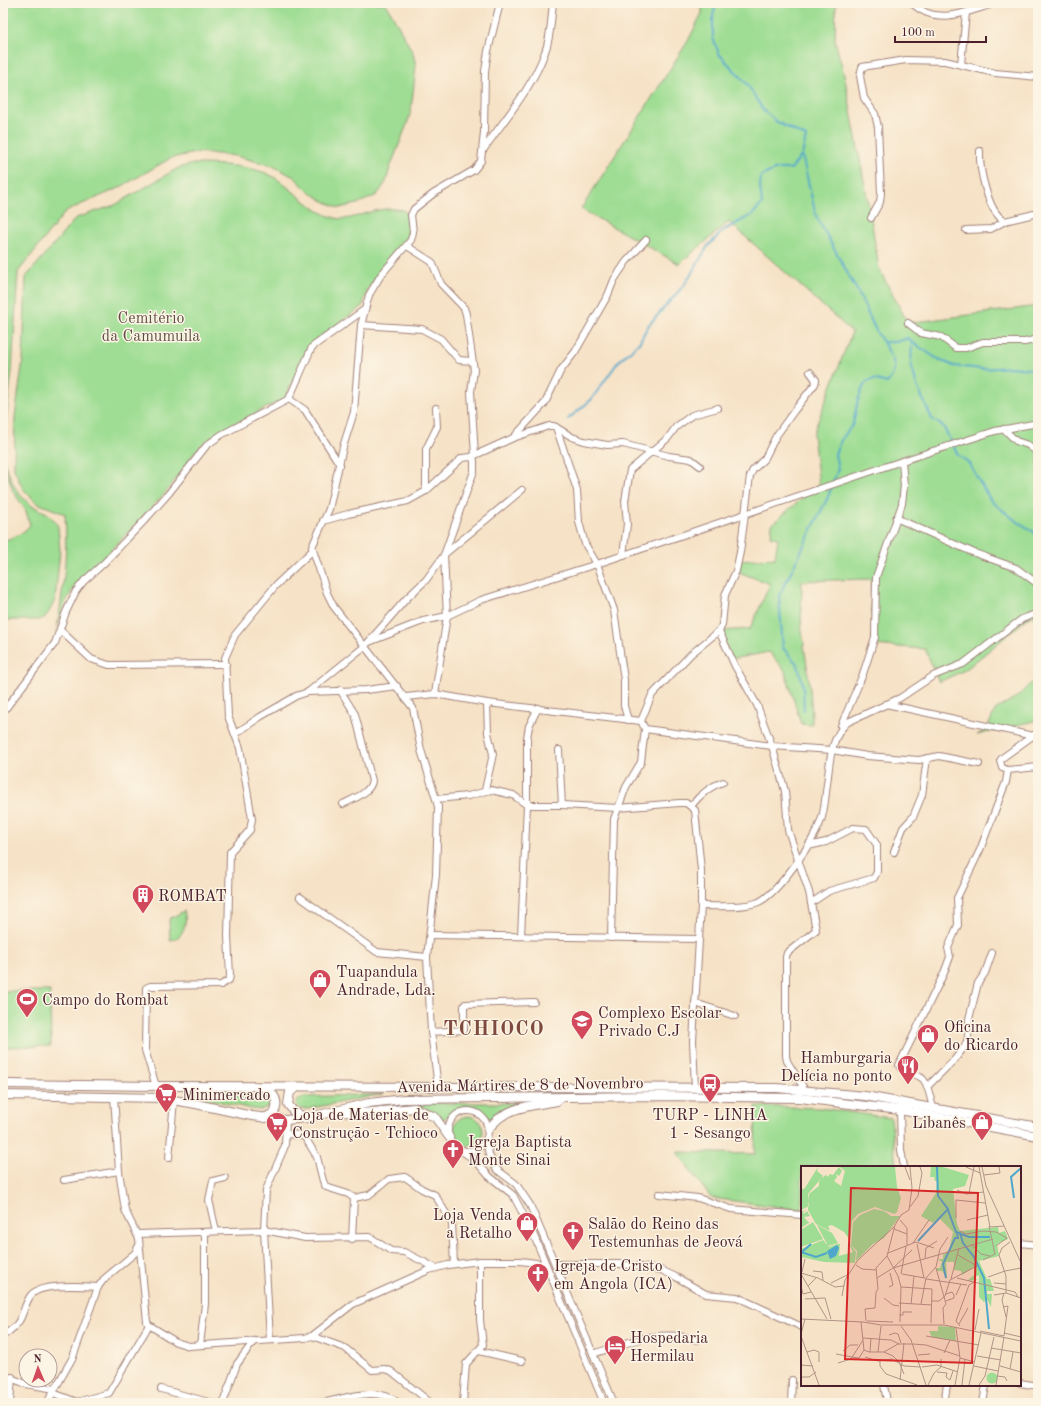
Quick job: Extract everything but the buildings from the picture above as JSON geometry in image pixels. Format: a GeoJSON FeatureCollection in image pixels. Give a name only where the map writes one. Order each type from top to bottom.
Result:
{"type":"FeatureCollection","features":[{"type":"Feature","properties":{"kind":"main road","name":"Avenida Mártires de 8 de Novembro"},"geometry":{"type":"LineString","coordinates":[[3,1084],[805,1090],[865,1096],[1038,1127]]}},
{"type":"Feature","properties":{"kind":"main road"},"geometry":{"type":"LineString","coordinates":[[263,1118],[274,1113],[277,1104],[273,1094],[264,1087]]}},
{"type":"Feature","properties":{"kind":"main road"},"geometry":{"type":"LineString","coordinates":[[299,1087],[290,1092],[288,1104],[293,1112],[306,1118]]}},
{"type":"Feature","properties":{"kind":"main road","name":"Avenida Mártires de 8 de Novembro"},"geometry":{"type":"LineString","coordinates":[[3,1095],[114,1096],[174,1100],[263,1118],[286,1120],[306,1118],[369,1103],[404,1099],[578,1097],[779,1098],[839,1102],[900,1110],[1038,1136]]}},
{"type":"Feature","properties":{"kind":"main road"},"geometry":{"type":"LineString","coordinates":[[488,1130],[498,1118],[510,1111],[578,1097]]}},
{"type":"Feature","properties":{"kind":"main road"},"geometry":{"type":"LineString","coordinates":[[333,1112],[363,1113],[414,1108],[435,1117],[448,1137]]}},
{"type":"Feature","properties":{"kind":"street"},"geometry":{"type":"LineString","coordinates":[[438,1087],[430,1032],[427,957],[436,875],[438,807],[421,750],[415,713],[406,697],[367,644],[334,606],[327,593],[312,550],[313,544],[329,509],[355,407],[361,325],[369,295],[381,275],[411,240],[413,232],[412,215],[414,209],[433,194],[474,170],[481,161],[483,150],[485,71],[488,51],[500,3]]}},
{"type":"Feature","properties":{"kind":"street"},"geometry":{"type":"LineString","coordinates":[[483,150],[519,102],[545,53],[552,3]]}},
{"type":"Feature","properties":{"kind":"street"},"geometry":{"type":"LineString","coordinates":[[912,3],[925,11],[942,16],[956,16],[997,3]]}},
{"type":"Feature","properties":{"kind":"street"},"geometry":{"type":"LineString","coordinates":[[972,10],[975,3]]}},
{"type":"Feature","properties":{"kind":"street"},"geometry":{"type":"LineString","coordinates":[[961,64],[966,13]]}},
{"type":"Feature","properties":{"kind":"street"},"geometry":{"type":"LineString","coordinates":[[871,218],[880,202],[881,193],[878,127],[875,114],[864,98],[860,76],[862,67],[906,60],[944,60],[995,73],[1038,77]]}},
{"type":"Feature","properties":{"kind":"street"},"geometry":{"type":"LineString","coordinates":[[980,151],[981,172],[990,199],[995,211],[1005,221]]}},
{"type":"Feature","properties":{"kind":"street"},"geometry":{"type":"LineString","coordinates":[[966,230],[991,229],[1005,221],[1038,213]]}},
{"type":"Feature","properties":{"kind":"street"},"geometry":{"type":"LineString","coordinates":[[513,438],[545,403],[561,370],[575,352],[608,295],[614,280],[626,262],[646,240]]}},
{"type":"Feature","properties":{"kind":"street"},"geometry":{"type":"LineString","coordinates":[[308,692],[367,644],[407,598],[426,580],[444,554],[474,471],[471,392],[474,378],[464,308],[441,284],[432,262],[407,246]]}},
{"type":"Feature","properties":{"kind":"street"},"geometry":{"type":"LineString","coordinates":[[3,712],[55,643],[61,631],[66,612],[76,591],[164,499],[206,445],[221,435],[289,399],[312,347],[364,310]]}},
{"type":"Feature","properties":{"kind":"street"},"geometry":{"type":"LineString","coordinates":[[908,323],[921,333],[941,337],[956,348],[966,348],[983,342],[1025,342],[1038,339]]}},
{"type":"Feature","properties":{"kind":"street"},"geometry":{"type":"LineString","coordinates":[[361,325],[422,329],[441,339],[459,360],[472,361]]}},
{"type":"Feature","properties":{"kind":"street"},"geometry":{"type":"LineString","coordinates":[[611,938],[614,818],[626,787],[641,762],[645,729],[641,721],[652,695],[691,654],[719,630],[722,625],[725,595],[734,577],[740,552],[750,476],[753,470],[765,458],[776,436],[816,384],[816,380],[810,372]]}},
{"type":"Feature","properties":{"kind":"street"},"geometry":{"type":"LineString","coordinates":[[289,399],[305,410],[340,465]]}},
{"type":"Feature","properties":{"kind":"street"},"geometry":{"type":"LineString","coordinates":[[426,490],[426,449],[437,427],[436,408]]}},
{"type":"Feature","properties":{"kind":"street"},"geometry":{"type":"LineString","coordinates":[[623,555],[627,524],[624,501],[630,470],[653,452],[668,438],[676,427],[692,415],[718,408]]}},
{"type":"Feature","properties":{"kind":"street"},"geometry":{"type":"LineString","coordinates":[[367,644],[417,623],[447,616],[481,600],[597,564],[902,461],[1004,429],[1038,423]]}},
{"type":"Feature","properties":{"kind":"street"},"geometry":{"type":"LineString","coordinates":[[323,521],[396,504],[417,497],[462,458],[473,456],[513,438],[543,427],[556,428],[572,437],[584,441],[607,445],[622,444],[653,452],[691,459],[700,466]]}},
{"type":"Feature","properties":{"kind":"street"},"geometry":{"type":"LineString","coordinates":[[556,428],[576,490],[585,544],[597,564],[614,610],[624,680],[624,706],[628,720]]}},
{"type":"Feature","properties":{"kind":"street"},"geometry":{"type":"LineString","coordinates":[[1004,429],[1016,441],[1028,445],[1038,453]]}},
{"type":"Feature","properties":{"kind":"street"},"geometry":{"type":"LineString","coordinates":[[701,906],[744,905],[757,902],[766,897],[799,863],[821,823],[832,750],[873,645],[876,618],[874,598],[876,577],[902,504],[904,486],[902,461]]}},
{"type":"Feature","properties":{"kind":"street"},"geometry":{"type":"LineString","coordinates":[[444,554],[522,490]]}},
{"type":"Feature","properties":{"kind":"street"},"geometry":{"type":"LineString","coordinates":[[896,518],[972,552],[1016,568],[1038,584]]}},
{"type":"Feature","properties":{"kind":"street"},"geometry":{"type":"LineString","coordinates":[[156,1086],[145,1050],[146,988],[150,986],[222,985],[229,980],[230,976],[228,936],[230,852],[250,830],[252,819],[240,748],[228,716],[227,653],[235,635],[276,585],[312,550]]}},
{"type":"Feature","properties":{"kind":"street"},"geometry":{"type":"LineString","coordinates":[[435,694],[447,616],[444,554]]}},
{"type":"Feature","properties":{"kind":"street"},"geometry":{"type":"LineString","coordinates":[[841,728],[848,722],[900,698],[933,676],[963,664],[1022,619],[1038,613]]}},
{"type":"Feature","properties":{"kind":"street"},"geometry":{"type":"LineString","coordinates":[[719,630],[735,666],[757,705],[772,746],[785,791],[788,830],[811,903],[816,930],[787,953],[786,957],[786,1056],[787,1061],[805,1090]]}},
{"type":"Feature","properties":{"kind":"street"},"geometry":{"type":"LineString","coordinates":[[61,631],[91,659],[109,665],[226,664]]}},
{"type":"Feature","properties":{"kind":"street"},"geometry":{"type":"LineString","coordinates":[[235,734],[266,713],[296,696],[308,692],[366,690],[397,686]]}},
{"type":"Feature","properties":{"kind":"street"},"geometry":{"type":"LineString","coordinates":[[340,690],[355,714],[372,781],[371,787],[366,791],[343,804]]}},
{"type":"Feature","properties":{"kind":"street"},"geometry":{"type":"LineString","coordinates":[[406,697],[435,694],[487,703],[641,721]]}},
{"type":"Feature","properties":{"kind":"street"},"geometry":{"type":"LineString","coordinates":[[485,790],[493,754],[487,725],[487,703]]}},
{"type":"Feature","properties":{"kind":"street"},"geometry":{"type":"LineString","coordinates":[[886,704],[1036,735]]}},
{"type":"Feature","properties":{"kind":"street"},"geometry":{"type":"LineString","coordinates":[[521,936],[528,805],[527,732],[538,708]]}},
{"type":"Feature","properties":{"kind":"street"},"geometry":{"type":"LineString","coordinates":[[645,729],[772,746],[832,750],[867,756],[919,760],[939,756],[979,764]]}},
{"type":"Feature","properties":{"kind":"street"},"geometry":{"type":"LineString","coordinates":[[1036,735],[1002,758],[1000,765],[1002,768],[1008,770],[1038,767]]}},
{"type":"Feature","properties":{"kind":"street"},"geometry":{"type":"LineString","coordinates":[[559,750],[562,805]]}},
{"type":"Feature","properties":{"kind":"street"},"geometry":{"type":"LineString","coordinates":[[894,852],[903,828],[912,818],[922,795],[927,758]]}},
{"type":"Feature","properties":{"kind":"street"},"geometry":{"type":"LineString","coordinates":[[933,1107],[927,1087],[921,1078],[903,1071],[898,1064],[950,957],[948,948],[958,924],[957,898],[980,850],[1008,770]]}},
{"type":"Feature","properties":{"kind":"street"},"geometry":{"type":"LineString","coordinates":[[691,806],[698,797],[716,784],[723,782]]}},
{"type":"Feature","properties":{"kind":"street"},"geometry":{"type":"LineString","coordinates":[[436,799],[468,796],[485,790],[491,790],[513,795],[528,805],[618,808],[679,803],[691,806],[695,810],[700,862],[701,906],[693,1041],[695,1088]]}},
{"type":"Feature","properties":{"kind":"street"},"geometry":{"type":"LineString","coordinates":[[808,846],[826,842],[853,828],[862,827],[866,829],[875,841],[878,850],[877,872],[874,878],[829,891],[811,903]]}},
{"type":"Feature","properties":{"kind":"street"},"geometry":{"type":"LineString","coordinates":[[300,897],[377,952],[427,957]]}},
{"type":"Feature","properties":{"kind":"street"},"geometry":{"type":"LineString","coordinates":[[430,935],[698,939]]}},
{"type":"Feature","properties":{"kind":"street"},"geometry":{"type":"LineString","coordinates":[[927,1087],[965,1046],[978,983],[985,973],[992,953]]}},
{"type":"Feature","properties":{"kind":"street"},"geometry":{"type":"LineString","coordinates":[[430,1032],[464,1030],[465,1004],[534,1002]]}},
{"type":"Feature","properties":{"kind":"street"},"geometry":{"type":"LineString","coordinates":[[695,1003],[735,1016]]}},
{"type":"Feature","properties":{"kind":"street"},"geometry":{"type":"LineString","coordinates":[[114,1096],[119,1171],[125,1210],[137,1234],[146,1315],[149,1325],[182,1344],[200,1345],[312,1336],[345,1348],[372,1370],[385,1369],[391,1371],[431,1403]]}},
{"type":"Feature","properties":{"kind":"street"},"geometry":{"type":"LineString","coordinates":[[169,1158],[174,1100]]}},
{"type":"Feature","properties":{"kind":"street"},"geometry":{"type":"LineString","coordinates":[[900,1110],[901,1150],[904,1166]]}},
{"type":"Feature","properties":{"kind":"street"},"geometry":{"type":"LineString","coordinates":[[458,1148],[466,1151],[474,1150],[481,1146],[486,1139],[488,1130],[487,1123],[479,1114],[472,1111],[465,1111],[454,1116],[450,1122],[448,1137],[458,1148],[475,1160],[489,1176],[513,1195],[532,1231],[604,1403]]}},
{"type":"Feature","properties":{"kind":"street"},"geometry":{"type":"LineString","coordinates":[[270,1340],[264,1230],[266,1190],[285,1146],[286,1120]]}},
{"type":"Feature","properties":{"kind":"street"},"geometry":{"type":"LineString","coordinates":[[286,1134],[301,1136],[306,1139],[317,1157],[326,1187],[348,1194],[354,1198],[369,1194],[388,1179],[398,1176],[405,1177],[422,1189],[429,1191],[439,1201],[442,1209],[452,1224],[454,1264]]}},
{"type":"Feature","properties":{"kind":"street"},"geometry":{"type":"LineString","coordinates":[[486,1139],[489,1155],[496,1169],[516,1184],[525,1196],[614,1403]]}},
{"type":"Feature","properties":{"kind":"street"},"geometry":{"type":"LineString","coordinates":[[64,1180],[119,1171]]}},
{"type":"Feature","properties":{"kind":"street"},"geometry":{"type":"LineString","coordinates":[[216,1231],[208,1195],[213,1181],[225,1178]]}},
{"type":"Feature","properties":{"kind":"street"},"geometry":{"type":"LineString","coordinates":[[660,1194],[698,1198],[731,1209],[801,1215]]}},
{"type":"Feature","properties":{"kind":"street"},"geometry":{"type":"LineString","coordinates":[[352,1239],[354,1198]]}},
{"type":"Feature","properties":{"kind":"street"},"geometry":{"type":"LineString","coordinates":[[137,1234],[264,1230],[305,1238],[352,1239],[367,1237],[374,1238],[391,1251],[404,1252],[436,1268]]}},
{"type":"Feature","properties":{"kind":"street"},"geometry":{"type":"LineString","coordinates":[[200,1345],[205,1304],[205,1232]]}},
{"type":"Feature","properties":{"kind":"street"},"geometry":{"type":"LineString","coordinates":[[1021,1243],[1038,1246]]}},
{"type":"Feature","properties":{"kind":"street"},"geometry":{"type":"LineString","coordinates":[[47,1403],[73,1357],[98,1287],[135,1253],[138,1247]]}},
{"type":"Feature","properties":{"kind":"street"},"geometry":{"type":"LineString","coordinates":[[312,1336],[354,1304],[436,1268],[454,1264],[480,1262],[520,1261],[545,1264]]}},
{"type":"Feature","properties":{"kind":"street"},"geometry":{"type":"LineString","coordinates":[[463,1403],[465,1367],[483,1345],[480,1320],[480,1262]]}},
{"type":"Feature","properties":{"kind":"street"},"geometry":{"type":"LineString","coordinates":[[555,1264],[626,1264],[661,1270],[706,1294],[712,1296],[737,1297],[801,1327]]}},
{"type":"Feature","properties":{"kind":"street"},"geometry":{"type":"LineString","coordinates":[[3,1336],[18,1323],[24,1308],[34,1293],[44,1288],[65,1286],[98,1287]]}},
{"type":"Feature","properties":{"kind":"street"},"geometry":{"type":"LineString","coordinates":[[3,1374],[26,1384],[54,1391],[77,1402],[109,1394],[149,1325]]}},
{"type":"Feature","properties":{"kind":"street"},"geometry":{"type":"LineString","coordinates":[[594,1354],[652,1336],[675,1335],[697,1340]]}},
{"type":"Feature","properties":{"kind":"street"},"geometry":{"type":"LineString","coordinates":[[223,1403],[237,1364],[254,1341]]}},
{"type":"Feature","properties":{"kind":"street"},"geometry":{"type":"LineString","coordinates":[[479,1351],[522,1361]]}},
{"type":"Feature","properties":{"kind":"street"},"geometry":{"type":"LineString","coordinates":[[10,1403],[12,1377]]}},
{"type":"Feature","properties":{"kind":"street"},"geometry":{"type":"LineString","coordinates":[[791,1403],[792,1380]]}},
{"type":"Feature","properties":{"kind":"street"},"geometry":{"type":"LineString","coordinates":[[1021,1382],[1038,1386]]}},
{"type":"Feature","properties":{"kind":"street"},"geometry":{"type":"LineString","coordinates":[[884,1386],[887,1402]]}},
{"type":"Feature","properties":{"kind":"street"},"geometry":{"type":"LineString","coordinates":[[944,1403],[947,1386]]}},
{"type":"Feature","properties":{"kind":"street"},"geometry":{"type":"LineString","coordinates":[[983,1403],[986,1386]]}},
{"type":"Feature","properties":{"kind":"street"},"geometry":{"type":"LineString","coordinates":[[161,1389],[212,1403]]}},
{"type":"Feature","properties":{"kind":"street"},"geometry":{"type":"LineString","coordinates":[[321,1403],[380,1394],[392,1397],[398,1403]]}},
{"type":"Feature","properties":{"kind":"green space"},"geometry":{"type":"Polygon","coordinates":[[[3,3],[386,3],[413,53],[416,66],[411,111],[386,182],[377,195],[357,204],[339,208],[322,200],[306,189],[294,177],[273,166],[236,156],[200,152],[171,158],[117,189],[66,211],[18,272],[12,371],[5,429],[3,425],[3,3]]]}},
{"type":"Feature","properties":{"kind":"green space"},"geometry":{"type":"Polygon","coordinates":[[[702,3],[836,3],[835,41],[844,74],[879,269],[908,323],[1038,306],[1038,624],[1032,615],[965,670],[939,682],[925,649],[873,645],[871,579],[802,581],[801,624],[810,689],[812,725],[801,724],[785,671],[769,652],[732,659],[719,631],[750,629],[770,584],[736,571],[738,560],[775,558],[778,538],[771,537],[772,524],[819,484],[813,434],[852,332],[729,222],[679,264],[581,209],[688,41],[702,13],[702,3]]]}},
{"type":"Feature","properties":{"kind":"green space","name":"Cemitério da Camumuila"},"geometry":{"type":"Polygon","coordinates":[[[193,164],[235,166],[266,173],[281,182],[310,205],[326,215],[335,218],[346,219],[385,209],[404,210],[409,223],[408,236],[368,289],[362,307],[308,347],[285,398],[218,433],[205,442],[195,452],[168,490],[73,589],[65,603],[56,632],[64,573],[66,544],[65,514],[37,503],[23,489],[14,469],[15,417],[23,360],[26,277],[76,218],[115,205],[178,168],[193,164]]]}},
{"type":"Feature","properties":{"kind":"green space"},"geometry":{"type":"Polygon","coordinates":[[[3,460],[14,486],[21,496],[32,506],[47,513],[55,521],[58,527],[60,550],[55,600],[44,618],[38,620],[3,620],[3,541],[15,537],[30,525],[26,511],[13,491],[3,460]]]}},
{"type":"Feature","properties":{"kind":"green space"},"geometry":{"type":"Polygon","coordinates":[[[1038,671],[1038,720],[977,735],[987,729],[995,710],[1018,696],[1035,679],[1038,671]]]}},
{"type":"Feature","properties":{"kind":"green space"},"geometry":{"type":"Polygon","coordinates":[[[184,911],[185,925],[183,930],[178,937],[170,940],[169,919],[184,911]]]}},
{"type":"Feature","properties":{"kind":"green space","name":"Campo do Rombat"},"geometry":{"type":"Polygon","coordinates":[[[4,991],[50,991],[51,1046],[5,1047],[4,991]]]}},
{"type":"Feature","properties":{"kind":"green space"},"geometry":{"type":"Polygon","coordinates":[[[186,1094],[261,1096],[268,1099],[269,1106],[261,1110],[252,1109],[186,1094]]]}},
{"type":"Feature","properties":{"kind":"green space"},"geometry":{"type":"Polygon","coordinates":[[[383,1094],[307,1109],[300,1109],[296,1106],[297,1101],[304,1097],[383,1094]]]}},
{"type":"Feature","properties":{"kind":"green space"},"geometry":{"type":"Polygon","coordinates":[[[433,1103],[519,1103],[500,1110],[490,1120],[478,1110],[464,1106],[453,1111],[443,1119],[427,1109],[413,1106],[402,1106],[433,1103]]]}},
{"type":"Feature","properties":{"kind":"green space"},"geometry":{"type":"Polygon","coordinates":[[[756,1106],[821,1108],[891,1118],[896,1166],[801,1166],[801,1210],[711,1198],[677,1152],[755,1154],[756,1106]]]}},
{"type":"Feature","properties":{"kind":"green space"},"geometry":{"type":"Polygon","coordinates":[[[468,1116],[474,1117],[482,1125],[482,1137],[474,1145],[468,1146],[462,1145],[454,1137],[453,1131],[454,1125],[462,1117],[468,1116]]]}},
{"type":"Feature","properties":{"kind":"waterway"},"geometry":{"type":"LineString","coordinates":[[568,419],[591,400],[618,362],[639,343],[648,326],[685,284],[708,246],[724,230],[752,215],[762,204],[760,187],[761,176],[777,169],[791,169],[802,155],[806,137],[777,122],[763,110],[748,85],[719,54],[713,38],[713,15],[717,3]]}},
{"type":"Feature","properties":{"kind":"waterway"},"geometry":{"type":"LineString","coordinates":[[802,155],[816,216],[858,292],[877,333],[883,342],[896,342],[908,338],[912,342],[911,364],[917,386],[932,419],[943,426],[958,455],[968,462],[991,501],[1015,520],[1034,532],[1038,541]]}},
{"type":"Feature","properties":{"kind":"waterway"},"geometry":{"type":"LineString","coordinates":[[804,710],[803,685],[798,665],[783,648],[779,596],[828,497],[838,469],[835,454],[841,440],[853,424],[858,400],[865,383],[873,379],[887,383],[894,372],[894,362],[883,342]]}},
{"type":"Feature","properties":{"kind":"waterway"},"geometry":{"type":"LineString","coordinates":[[912,342],[936,358],[954,366],[982,369],[1011,367],[1038,370]]}},
{"type":"Feature","properties":{"kind":"place","name":"ROMBAT"},"geometry":{"type":"Point","coordinates":[143,914]}},
{"type":"Feature","properties":{"kind":"place","name":"Tuapandula Andrade, Lda."},"geometry":{"type":"Point","coordinates":[320,1000]}},
{"type":"Feature","properties":{"kind":"place","name":"Campo do Rombat"},"geometry":{"type":"Point","coordinates":[27,1018]}},
{"type":"Feature","properties":{"kind":"place","name":"Complexo Escolar Privado C.J"},"geometry":{"type":"Point","coordinates":[582,1040]}},
{"type":"Feature","properties":{"kind":"place","name":"Oficina do Ricardo"},"geometry":{"type":"Point","coordinates":[928,1054]}},
{"type":"Feature","properties":{"kind":"place","name":"Hamburgaria Delícia no ponto"},"geometry":{"type":"Point","coordinates":[908,1086]}},
{"type":"Feature","properties":{"kind":"place","name":"TURP - LINHA 1 - Sesango"},"geometry":{"type":"Point","coordinates":[710,1104]}},
{"type":"Feature","properties":{"kind":"place","name":"Minimercado"},"geometry":{"type":"Point","coordinates":[166,1114]}},
{"type":"Feature","properties":{"kind":"place","name":"Loja de Materias de Construção - Tchioco"},"geometry":{"type":"Point","coordinates":[277,1142]}},
{"type":"Feature","properties":{"kind":"place","name":"Libanês"},"geometry":{"type":"Point","coordinates":[982,1142]}},
{"type":"Feature","properties":{"kind":"place","name":"Igreja Baptista Monte Sinai"},"geometry":{"type":"Point","coordinates":[453,1170]}},
{"type":"Feature","properties":{"kind":"place","name":"Loja Venda a Retalho"},"geometry":{"type":"Point","coordinates":[527,1242]}},
{"type":"Feature","properties":{"kind":"place","name":"Salão do Reino das Testemunhas de Jeová"},"geometry":{"type":"Point","coordinates":[573,1252]}},
{"type":"Feature","properties":{"kind":"place","name":"Igreja de Cristo em Angola (ICA)"},"geometry":{"type":"Point","coordinates":[538,1294]}},
{"type":"Feature","properties":{"kind":"place","name":"Hospedaria Hermilau"},"geometry":{"type":"Point","coordinates":[615,1366]}},
{"type":"Feature","properties":{"kind":"district","name":"TCHIOCO"},"geometry":{"type":"Point","coordinates":[494,1028]}}]}
